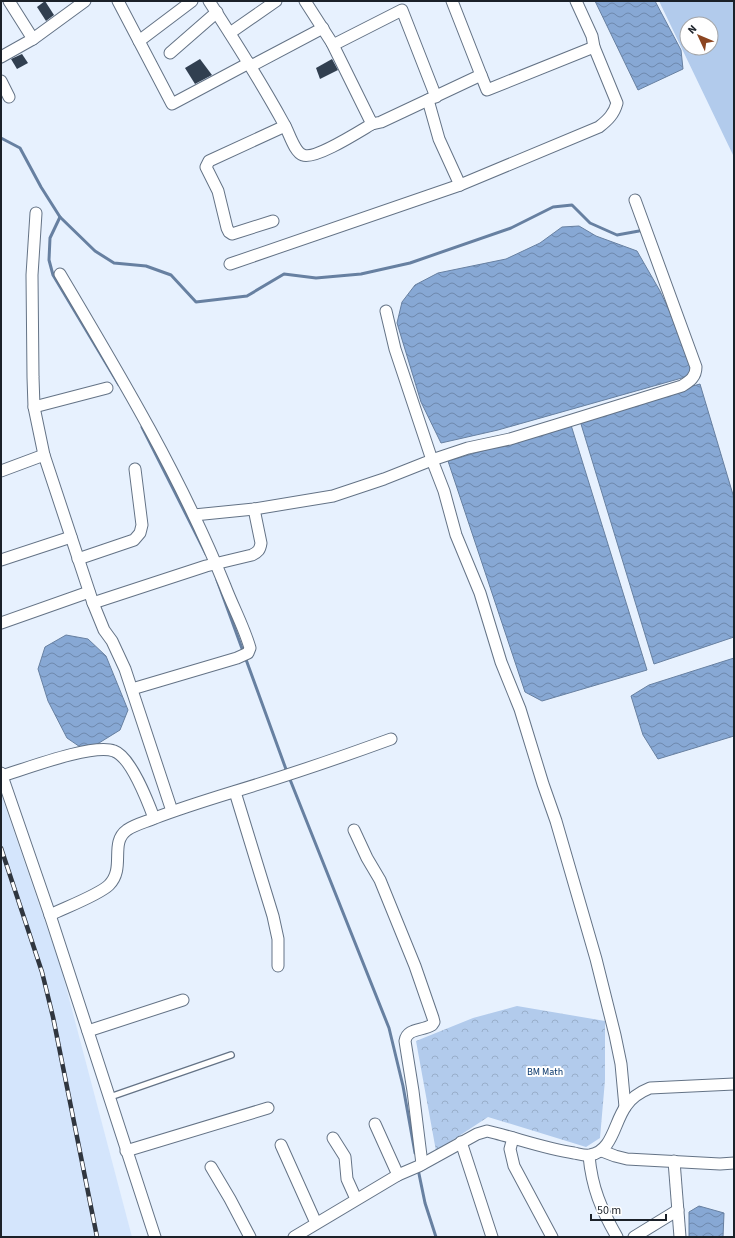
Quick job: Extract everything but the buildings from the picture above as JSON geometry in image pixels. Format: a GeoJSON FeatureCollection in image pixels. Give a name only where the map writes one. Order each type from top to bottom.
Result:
{"type":"FeatureCollection","features":[{"type":"Feature","properties":{"kind":"street"},"geometry":{"type":"LineString","coordinates":[[9,1],[33,39]]}},
{"type":"Feature","properties":{"kind":"street"},"geometry":{"type":"LineString","coordinates":[[1,57],[33,39],[85,1]]}},
{"type":"Feature","properties":{"kind":"street"},"geometry":{"type":"LineString","coordinates":[[138,41],[192,1]]}},
{"type":"Feature","properties":{"kind":"street"},"geometry":{"type":"LineString","coordinates":[[209,1],[250,64],[285,126],[297,151],[303,155],[313,155],[345,141],[372,124],[381,122],[481,75]]}},
{"type":"Feature","properties":{"kind":"street"},"geometry":{"type":"LineString","coordinates":[[230,33],[276,1]]}},
{"type":"Feature","properties":{"kind":"street"},"geometry":{"type":"LineString","coordinates":[[305,1],[332,43],[372,124]]}},
{"type":"Feature","properties":{"kind":"street"},"geometry":{"type":"LineString","coordinates":[[452,1],[487,90],[594,46]]}},
{"type":"Feature","properties":{"kind":"street"},"geometry":{"type":"LineString","coordinates":[[230,264],[460,185],[599,127],[608,120],[614,112],[617,102],[594,46],[592,36],[576,1]]}},
{"type":"Feature","properties":{"kind":"street"},"geometry":{"type":"LineString","coordinates":[[119,2],[172,104],[323,28]]}},
{"type":"Feature","properties":{"kind":"street"},"geometry":{"type":"LineString","coordinates":[[332,43],[337,43],[402,10],[432,99],[439,139],[460,185]]}},
{"type":"Feature","properties":{"kind":"street"},"geometry":{"type":"LineString","coordinates":[[170,53],[217,12]]}},
{"type":"Feature","properties":{"kind":"street"},"geometry":{"type":"LineString","coordinates":[[1,81],[9,97]]}},
{"type":"Feature","properties":{"kind":"street"},"geometry":{"type":"LineString","coordinates":[[273,221],[232,234],[229,232],[218,191],[206,167],[209,161],[285,126]]}},
{"type":"Feature","properties":{"kind":"street"},"geometry":{"type":"LineString","coordinates":[[194,515],[254,510],[333,496],[468,448],[510,439],[571,421],[682,386],[693,379],[696,372],[696,367],[635,200]]}},
{"type":"Feature","properties":{"kind":"street"},"geometry":{"type":"LineString","coordinates":[[36,213],[32,275],[33,377],[34,407],[44,455],[93,603],[104,630],[119,654],[172,811]]}},
{"type":"Feature","properties":{"kind":"street"},"geometry":{"type":"LineString","coordinates":[[60,274],[108,355],[194,515],[212,564],[250,645],[250,650],[245,655],[132,689]]}},
{"type":"Feature","properties":{"kind":"street"},"geometry":{"type":"LineString","coordinates":[[386,311],[395,348],[432,460],[444,491],[456,535],[480,592],[501,662],[520,709],[556,821],[594,951],[615,1035],[621,1064],[625,1106]]}},
{"type":"Feature","properties":{"kind":"street"},"geometry":{"type":"LineString","coordinates":[[34,407],[107,388]]}},
{"type":"Feature","properties":{"kind":"street"},"geometry":{"type":"LineString","coordinates":[[1,471],[44,455]]}},
{"type":"Feature","properties":{"kind":"street"},"geometry":{"type":"LineString","coordinates":[[78,559],[134,540],[140,534],[142,525],[135,469]]}},
{"type":"Feature","properties":{"kind":"street"},"geometry":{"type":"LineString","coordinates":[[93,603],[212,564],[252,554],[260,548],[261,543],[254,510]]}},
{"type":"Feature","properties":{"kind":"street"},"geometry":{"type":"LineString","coordinates":[[1,560],[71,536]]}},
{"type":"Feature","properties":{"kind":"street"},"geometry":{"type":"LineString","coordinates":[[1,623],[90,592]]}},
{"type":"Feature","properties":{"kind":"street"},"geometry":{"type":"LineString","coordinates":[[50,915],[99,892],[109,885],[118,868],[118,844],[121,835],[138,824],[172,811],[235,792],[391,739]]}},
{"type":"Feature","properties":{"kind":"street"},"geometry":{"type":"LineString","coordinates":[[154,818],[134,773],[125,760],[115,751],[102,748],[56,758],[2,775],[50,915],[155,1237]]}},
{"type":"Feature","properties":{"kind":"street"},"geometry":{"type":"LineString","coordinates":[[235,792],[273,916],[278,939],[278,966]]}},
{"type":"Feature","properties":{"kind":"street"},"geometry":{"type":"LineString","coordinates":[[354,830],[367,858],[380,880],[415,966],[434,1022],[432,1025],[412,1031],[408,1034],[405,1041],[413,1091],[418,1166]]}},
{"type":"Feature","properties":{"kind":"street"},"geometry":{"type":"LineString","coordinates":[[88,1031],[183,1000]]}},
{"type":"Feature","properties":{"kind":"street"},"geometry":{"type":"LineString","coordinates":[[294,1237],[398,1175],[418,1166],[477,1134],[487,1132],[550,1149],[589,1156],[602,1151],[614,1131],[625,1106],[641,1092],[650,1088],[734,1084]]}},
{"type":"Feature","properties":{"kind":"street"},"geometry":{"type":"LineString","coordinates":[[126,1151],[268,1108]]}},
{"type":"Feature","properties":{"kind":"street"},"geometry":{"type":"LineString","coordinates":[[375,1124],[398,1175]]}},
{"type":"Feature","properties":{"kind":"street"},"geometry":{"type":"LineString","coordinates":[[333,1138],[345,1157],[347,1179],[356,1199]]}},
{"type":"Feature","properties":{"kind":"street"},"geometry":{"type":"LineString","coordinates":[[513,1138],[510,1149],[514,1166],[552,1237]]}},
{"type":"Feature","properties":{"kind":"street"},"geometry":{"type":"LineString","coordinates":[[461,1142],[492,1237]]}},
{"type":"Feature","properties":{"kind":"street"},"geometry":{"type":"LineString","coordinates":[[281,1145],[316,1223]]}},
{"type":"Feature","properties":{"kind":"street"},"geometry":{"type":"LineString","coordinates":[[602,1151],[615,1156],[627,1158],[734,1163]]}},
{"type":"Feature","properties":{"kind":"street"},"geometry":{"type":"LineString","coordinates":[[589,1156],[591,1174],[597,1196],[617,1237]]}},
{"type":"Feature","properties":{"kind":"street"},"geometry":{"type":"LineString","coordinates":[[674,1161],[680,1237]]}},
{"type":"Feature","properties":{"kind":"street"},"geometry":{"type":"LineString","coordinates":[[211,1167],[250,1237]]}},
{"type":"Feature","properties":{"kind":"street"},"geometry":{"type":"LineString","coordinates":[[634,1237],[678,1210]]}},
{"type":"Feature","properties":{"kind":"lane"},"geometry":{"type":"LineString","coordinates":[[110,1097],[232,1055]]}},
{"type":"Feature","properties":{"kind":"shaded area"},"geometry":{"type":"Polygon","coordinates":[[[1,794],[61,968],[132,1237],[1,1237],[1,794]]]}},
{"type":"Feature","properties":{"kind":"green space"},"geometry":{"type":"Polygon","coordinates":[[[659,1],[734,1],[734,157],[685,56],[719,56],[719,16],[679,16],[679,43],[659,1]]]}},
{"type":"Feature","properties":{"kind":"green space","name":"BM Math"},"geometry":{"type":"Polygon","coordinates":[[[517,1006],[605,1021],[605,1080],[600,1138],[586,1147],[488,1117],[436,1151],[416,1041],[473,1018],[517,1006]]]}},
{"type":"Feature","properties":{"kind":"water"},"geometry":{"type":"Polygon","coordinates":[[[595,1],[655,1],[679,46],[679,56],[682,56],[683,69],[638,90],[595,1]]]}},
{"type":"Feature","properties":{"kind":"water"},"geometry":{"type":"Polygon","coordinates":[[[579,226],[596,236],[637,251],[660,291],[694,363],[689,376],[498,430],[441,443],[421,402],[397,323],[402,302],[415,285],[438,273],[506,259],[540,243],[562,227],[579,226]]]}},
{"type":"Feature","properties":{"kind":"water"},"geometry":{"type":"Polygon","coordinates":[[[700,384],[734,498],[734,637],[654,664],[581,424],[589,414],[700,384]]]}},
{"type":"Feature","properties":{"kind":"water"},"geometry":{"type":"Polygon","coordinates":[[[571,425],[647,670],[542,701],[525,692],[448,461],[571,425]]]}},
{"type":"Feature","properties":{"kind":"water"},"geometry":{"type":"Polygon","coordinates":[[[66,635],[88,639],[106,656],[128,710],[120,730],[86,751],[67,738],[48,701],[38,669],[45,647],[66,635]]]}},
{"type":"Feature","properties":{"kind":"water"},"geometry":{"type":"Polygon","coordinates":[[[734,658],[734,736],[658,759],[643,735],[631,696],[649,685],[734,658]]]}},
{"type":"Feature","properties":{"kind":"water"},"geometry":{"type":"Polygon","coordinates":[[[699,1206],[724,1213],[723,1237],[689,1237],[689,1212],[699,1206]]]}},
{"type":"Feature","properties":{"kind":"waterway"},"geometry":{"type":"LineString","coordinates":[[1,138],[20,148],[41,187],[60,217],[95,251],[114,263],[146,266],[171,275],[196,302],[247,296],[284,274],[316,278],[361,274],[410,263],[511,228],[553,207],[572,205],[590,223],[617,235],[639,231]]}},
{"type":"Feature","properties":{"kind":"waterway"},"geometry":{"type":"LineString","coordinates":[[60,217],[50,238],[49,260],[53,275],[119,385]]}},
{"type":"Feature","properties":{"kind":"waterway"},"geometry":{"type":"LineString","coordinates":[[142,427],[206,554]]}},
{"type":"Feature","properties":{"kind":"waterway"},"geometry":{"type":"LineString","coordinates":[[217,580],[287,772]]}},
{"type":"Feature","properties":{"kind":"waterway"},"geometry":{"type":"LineString","coordinates":[[289,777],[389,1028],[403,1086],[415,1153]]}},
{"type":"Feature","properties":{"kind":"waterway"},"geometry":{"type":"LineString","coordinates":[[418,1169],[425,1203],[436,1237]]}},
{"type":"Feature","properties":{"kind":"railway"},"geometry":{"type":"LineString","coordinates":[[1,848],[42,972],[53,1017],[97,1237]]}}]}
